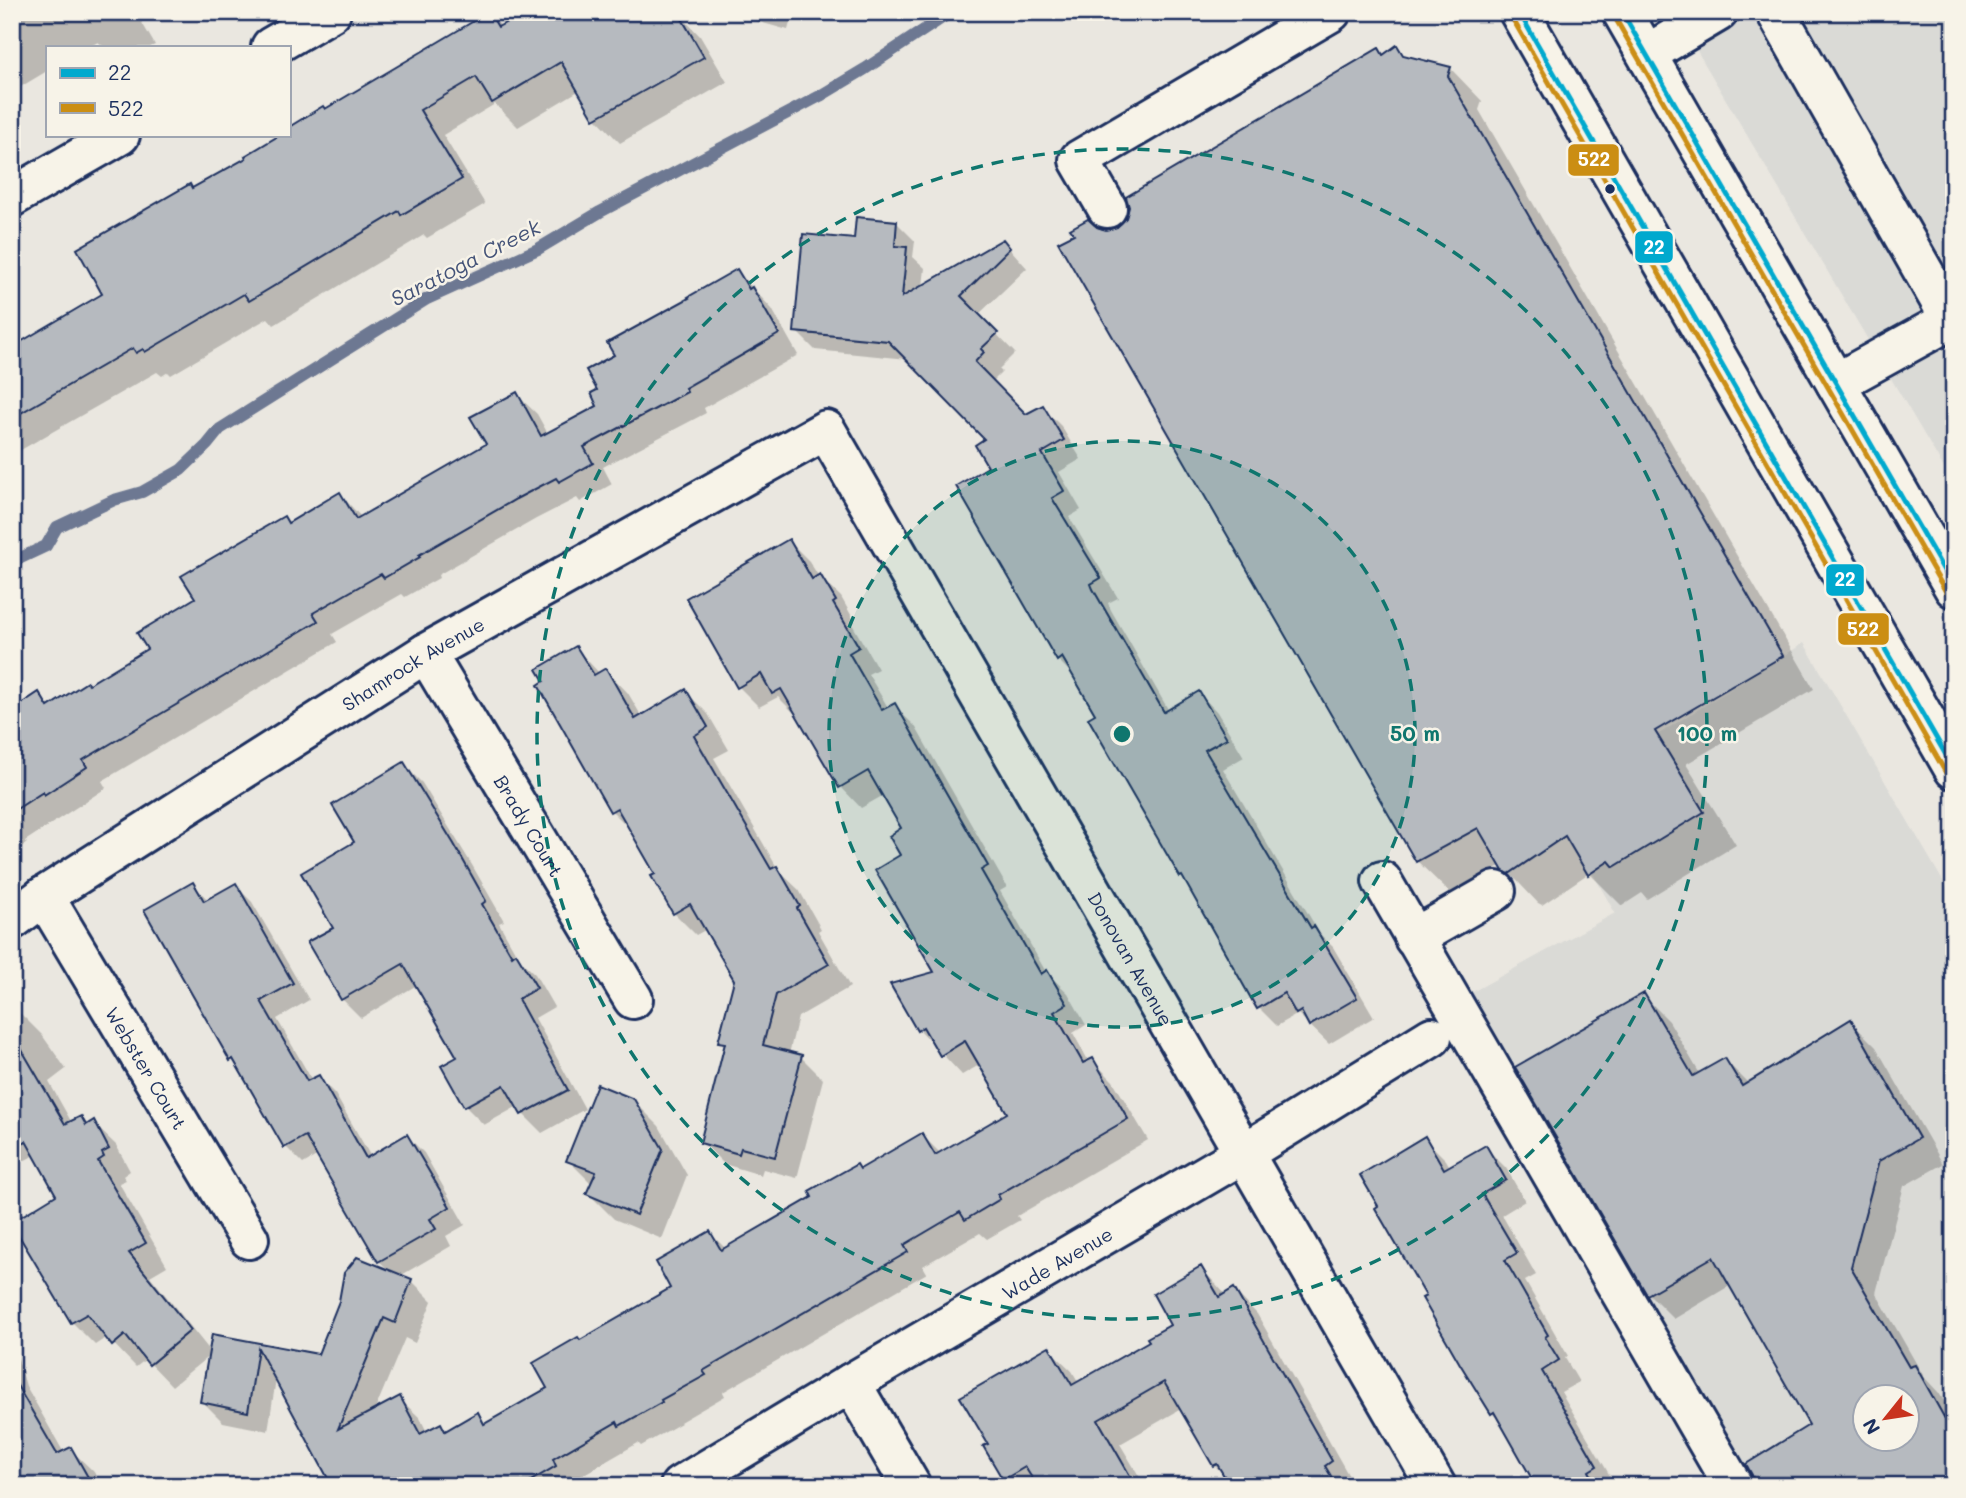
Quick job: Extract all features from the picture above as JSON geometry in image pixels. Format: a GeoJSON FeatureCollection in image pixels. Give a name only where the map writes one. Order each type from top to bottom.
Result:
{"type":"FeatureCollection","features":[{"type":"Feature","properties":{"kind":"street"},"geometry":{"type":"LineString","coordinates":[[273,46],[331,12]]}},
{"type":"Feature","properties":{"kind":"street"},"geometry":{"type":"LineString","coordinates":[[1107,208],[1079,160],[1331,12]]}},
{"type":"Feature","properties":{"kind":"street"},"geometry":{"type":"LineString","coordinates":[[1519,12],[1954,769]]}},
{"type":"Feature","properties":{"kind":"street"},"geometry":{"type":"LineString","coordinates":[[1622,12],[1954,588]]}},
{"type":"Feature","properties":{"kind":"street"},"geometry":{"type":"LineString","coordinates":[[1647,54],[1718,12]]}},
{"type":"Feature","properties":{"kind":"street"},"geometry":{"type":"LineString","coordinates":[[1776,12],[1952,319],[1836,383]]}},
{"type":"Feature","properties":{"kind":"street"},"geometry":{"type":"LineString","coordinates":[[12,197],[118,136]]}},
{"type":"Feature","properties":{"kind":"street","name":"Shamrock Avenue"},"geometry":{"type":"LineString","coordinates":[[12,920],[44,896],[426,653],[826,430]]}},
{"type":"Feature","properties":{"kind":"street","name":"Donovan Avenue"},"geometry":{"type":"LineString","coordinates":[[826,430],[1436,1486]]}},
{"type":"Feature","properties":{"kind":"street","name":"Brady Court"},"geometry":{"type":"LineString","coordinates":[[426,653],[634,999]]}},
{"type":"Feature","properties":{"kind":"street"},"geometry":{"type":"LineString","coordinates":[[1382,881],[1733,1486]]}},
{"type":"Feature","properties":{"kind":"street"},"geometry":{"type":"LineString","coordinates":[[1414,938],[1496,891]]}},
{"type":"Feature","properties":{"kind":"street","name":"Webster Court"},"geometry":{"type":"LineString","coordinates":[[44,896],[249,1239]]}},
{"type":"Feature","properties":{"kind":"street","name":"Wade Avenue"},"geometry":{"type":"LineString","coordinates":[[680,1486],[1244,1153],[1432,1037]]}},
{"type":"Feature","properties":{"kind":"street"},"geometry":{"type":"LineString","coordinates":[[851,1383],[911,1486]]}},
{"type":"Feature","properties":{"kind":"shaded area"},"geometry":{"type":"Polygon","coordinates":[[[1674,12],[1954,12],[1954,485],[1674,12]]]}},
{"type":"Feature","properties":{"kind":"shaded area"},"geometry":{"type":"Polygon","coordinates":[[[1804,643],[1954,900],[1954,1486],[1718,1486],[1438,1011],[1615,913],[1552,801],[1804,643]]]}},
{"type":"Feature","properties":{"kind":"building"},"geometry":{"type":"Polygon","coordinates":[[[489,12],[498,27],[516,17],[520,23],[541,12],[678,12],[704,57],[594,119],[561,62],[492,103],[476,77],[420,110],[462,179],[401,215],[399,211],[249,301],[244,294],[145,352],[143,349],[136,353],[133,348],[12,418],[12,347],[102,294],[77,249],[190,184],[192,188],[246,158],[245,156],[278,136],[290,136],[290,126],[323,106],[325,109],[489,12]]]}},
{"type":"Feature","properties":{"kind":"building"},"geometry":{"type":"Polygon","coordinates":[[[1397,45],[1403,55],[1451,67],[1448,76],[1783,656],[1655,731],[1704,812],[1614,867],[1609,861],[1588,875],[1565,836],[1509,874],[1503,871],[1478,828],[1416,862],[1058,242],[1074,234],[1070,229],[1088,219],[1097,227],[1106,230],[1117,227],[1126,218],[1129,207],[1126,197],[1379,48],[1383,55],[1397,45]]]}},
{"type":"Feature","properties":{"kind":"building"},"geometry":{"type":"Polygon","coordinates":[[[856,217],[897,221],[895,246],[907,247],[902,297],[1003,239],[1010,248],[961,296],[998,333],[981,349],[984,352],[975,362],[1026,414],[1043,405],[1064,440],[1042,453],[1064,491],[1052,498],[1101,578],[1091,584],[1093,589],[1164,712],[1199,691],[1227,738],[1205,750],[1311,928],[1314,926],[1357,998],[1309,1026],[1301,1011],[1296,1014],[1284,993],[1257,1009],[1088,718],[1095,714],[1062,657],[1057,661],[956,486],[988,467],[975,445],[984,439],[888,341],[794,332],[803,234],[854,239],[856,217]]]}},
{"type":"Feature","properties":{"kind":"building"},"geometry":{"type":"Polygon","coordinates":[[[737,269],[749,289],[752,287],[779,334],[685,388],[687,392],[584,447],[593,463],[559,482],[556,478],[516,499],[384,578],[381,574],[313,613],[318,621],[83,760],[87,767],[12,812],[12,710],[39,692],[48,707],[147,649],[137,633],[195,598],[181,576],[284,516],[288,523],[340,492],[356,519],[486,444],[470,417],[517,392],[541,436],[597,406],[591,393],[597,390],[586,370],[614,355],[607,343],[737,269]]]}},
{"type":"Feature","properties":{"kind":"building"},"geometry":{"type":"Polygon","coordinates":[[[789,539],[812,579],[820,574],[836,601],[833,603],[859,647],[849,653],[882,710],[895,703],[988,866],[981,870],[1041,974],[1047,970],[1067,1004],[1054,1012],[1083,1063],[1093,1058],[1128,1119],[998,1195],[1000,1199],[965,1220],[960,1212],[904,1245],[908,1252],[703,1371],[706,1375],[661,1400],[662,1402],[619,1426],[617,1422],[553,1459],[556,1466],[522,1486],[332,1486],[258,1348],[248,1412],[200,1402],[212,1334],[318,1354],[339,1301],[344,1273],[357,1257],[412,1279],[395,1323],[384,1318],[338,1429],[400,1396],[420,1434],[441,1423],[445,1431],[478,1412],[484,1424],[547,1388],[533,1363],[578,1337],[580,1340],[670,1288],[656,1262],[710,1231],[721,1250],[812,1197],[809,1191],[857,1164],[860,1169],[922,1133],[935,1155],[1007,1113],[965,1041],[940,1056],[923,1027],[917,1031],[890,984],[934,972],[875,870],[900,855],[889,836],[901,828],[868,771],[839,788],[781,689],[772,694],[761,674],[737,688],[686,598],[789,539]]]}},
{"type":"Feature","properties":{"kind":"building"},"geometry":{"type":"Polygon","coordinates":[[[576,646],[594,675],[606,668],[635,719],[686,689],[708,727],[694,736],[771,869],[777,866],[829,964],[776,995],[763,1045],[802,1055],[775,1157],[741,1148],[739,1154],[700,1143],[725,1043],[718,1042],[734,980],[690,904],[673,914],[651,876],[655,874],[617,808],[610,812],[538,685],[544,681],[537,669],[576,646]]]}},
{"type":"Feature","properties":{"kind":"building"},"geometry":{"type":"Polygon","coordinates":[[[404,762],[486,901],[482,904],[512,956],[516,953],[537,988],[518,999],[568,1090],[521,1115],[504,1085],[464,1107],[441,1066],[457,1057],[403,964],[341,1000],[307,942],[333,928],[301,873],[354,842],[332,805],[404,762]]]}},
{"type":"Feature","properties":{"kind":"building"},"geometry":{"type":"Polygon","coordinates":[[[193,882],[204,901],[236,883],[293,983],[261,1001],[307,1081],[319,1075],[366,1158],[407,1134],[450,1207],[430,1219],[436,1229],[378,1262],[305,1136],[284,1148],[233,1059],[230,1061],[144,910],[193,882]]]}},
{"type":"Feature","properties":{"kind":"building"},"geometry":{"type":"Polygon","coordinates":[[[1644,993],[1693,1076],[1725,1058],[1742,1086],[1851,1019],[1919,1138],[1879,1161],[1851,1267],[1909,1367],[1915,1365],[1954,1435],[1954,1486],[1755,1486],[1746,1464],[1809,1425],[1713,1257],[1647,1295],[1515,1067],[1644,993]]]}},
{"type":"Feature","properties":{"kind":"building"},"geometry":{"type":"Polygon","coordinates":[[[12,1033],[65,1124],[81,1116],[86,1125],[94,1120],[109,1149],[102,1153],[104,1157],[98,1161],[146,1243],[129,1253],[191,1330],[149,1365],[125,1335],[112,1346],[87,1314],[71,1323],[12,1224],[56,1195],[26,1141],[12,1149],[12,1033]]]}},
{"type":"Feature","properties":{"kind":"building"},"geometry":{"type":"Polygon","coordinates":[[[597,1084],[634,1099],[663,1149],[636,1215],[586,1194],[596,1172],[566,1161],[597,1084]]]}},
{"type":"Feature","properties":{"kind":"building"},"geometry":{"type":"Polygon","coordinates":[[[1425,1136],[1444,1169],[1486,1145],[1506,1180],[1482,1194],[1517,1253],[1505,1260],[1548,1335],[1545,1337],[1559,1360],[1542,1371],[1597,1466],[1589,1471],[1597,1486],[1536,1486],[1494,1412],[1491,1414],[1460,1364],[1422,1298],[1426,1296],[1375,1208],[1378,1206],[1360,1175],[1425,1136]]]}},
{"type":"Feature","properties":{"kind":"building"},"geometry":{"type":"Polygon","coordinates":[[[1201,1266],[1219,1297],[1234,1288],[1332,1461],[1325,1466],[1337,1486],[1230,1486],[1217,1464],[1213,1466],[1164,1382],[1098,1420],[1136,1486],[1037,1486],[1025,1467],[1003,1480],[983,1446],[988,1444],[960,1397],[1049,1346],[1072,1385],[1149,1341],[1147,1338],[1170,1325],[1153,1294],[1201,1266]]]}},
{"type":"Feature","properties":{"kind":"building"},"geometry":{"type":"Polygon","coordinates":[[[12,1377],[57,1454],[71,1447],[93,1486],[12,1486],[12,1377]]]}},
{"type":"Feature","properties":{"kind":"waterway","name":"Saratoga Creek"},"geometry":{"type":"LineString","coordinates":[[12,562],[46,546],[57,527],[114,500],[142,492],[181,470],[220,429],[427,299],[538,249],[600,212],[820,96],[951,12]]}},
{"type":"Feature","properties":{"kind":"transit line","name":"22"},"geometry":{"type":"LineString","coordinates":[[1519,12],[1954,769]]}},
{"type":"Feature","properties":{"kind":"transit line","name":"22"},"geometry":{"type":"LineString","coordinates":[[1622,12],[1954,588]]}},
{"type":"Feature","properties":{"kind":"transit line","name":"522"},"geometry":{"type":"LineString","coordinates":[[1511,16],[1946,773]]}},
{"type":"Feature","properties":{"kind":"transit line","name":"522"},"geometry":{"type":"LineString","coordinates":[[1614,16],[1946,592]]}}]}
